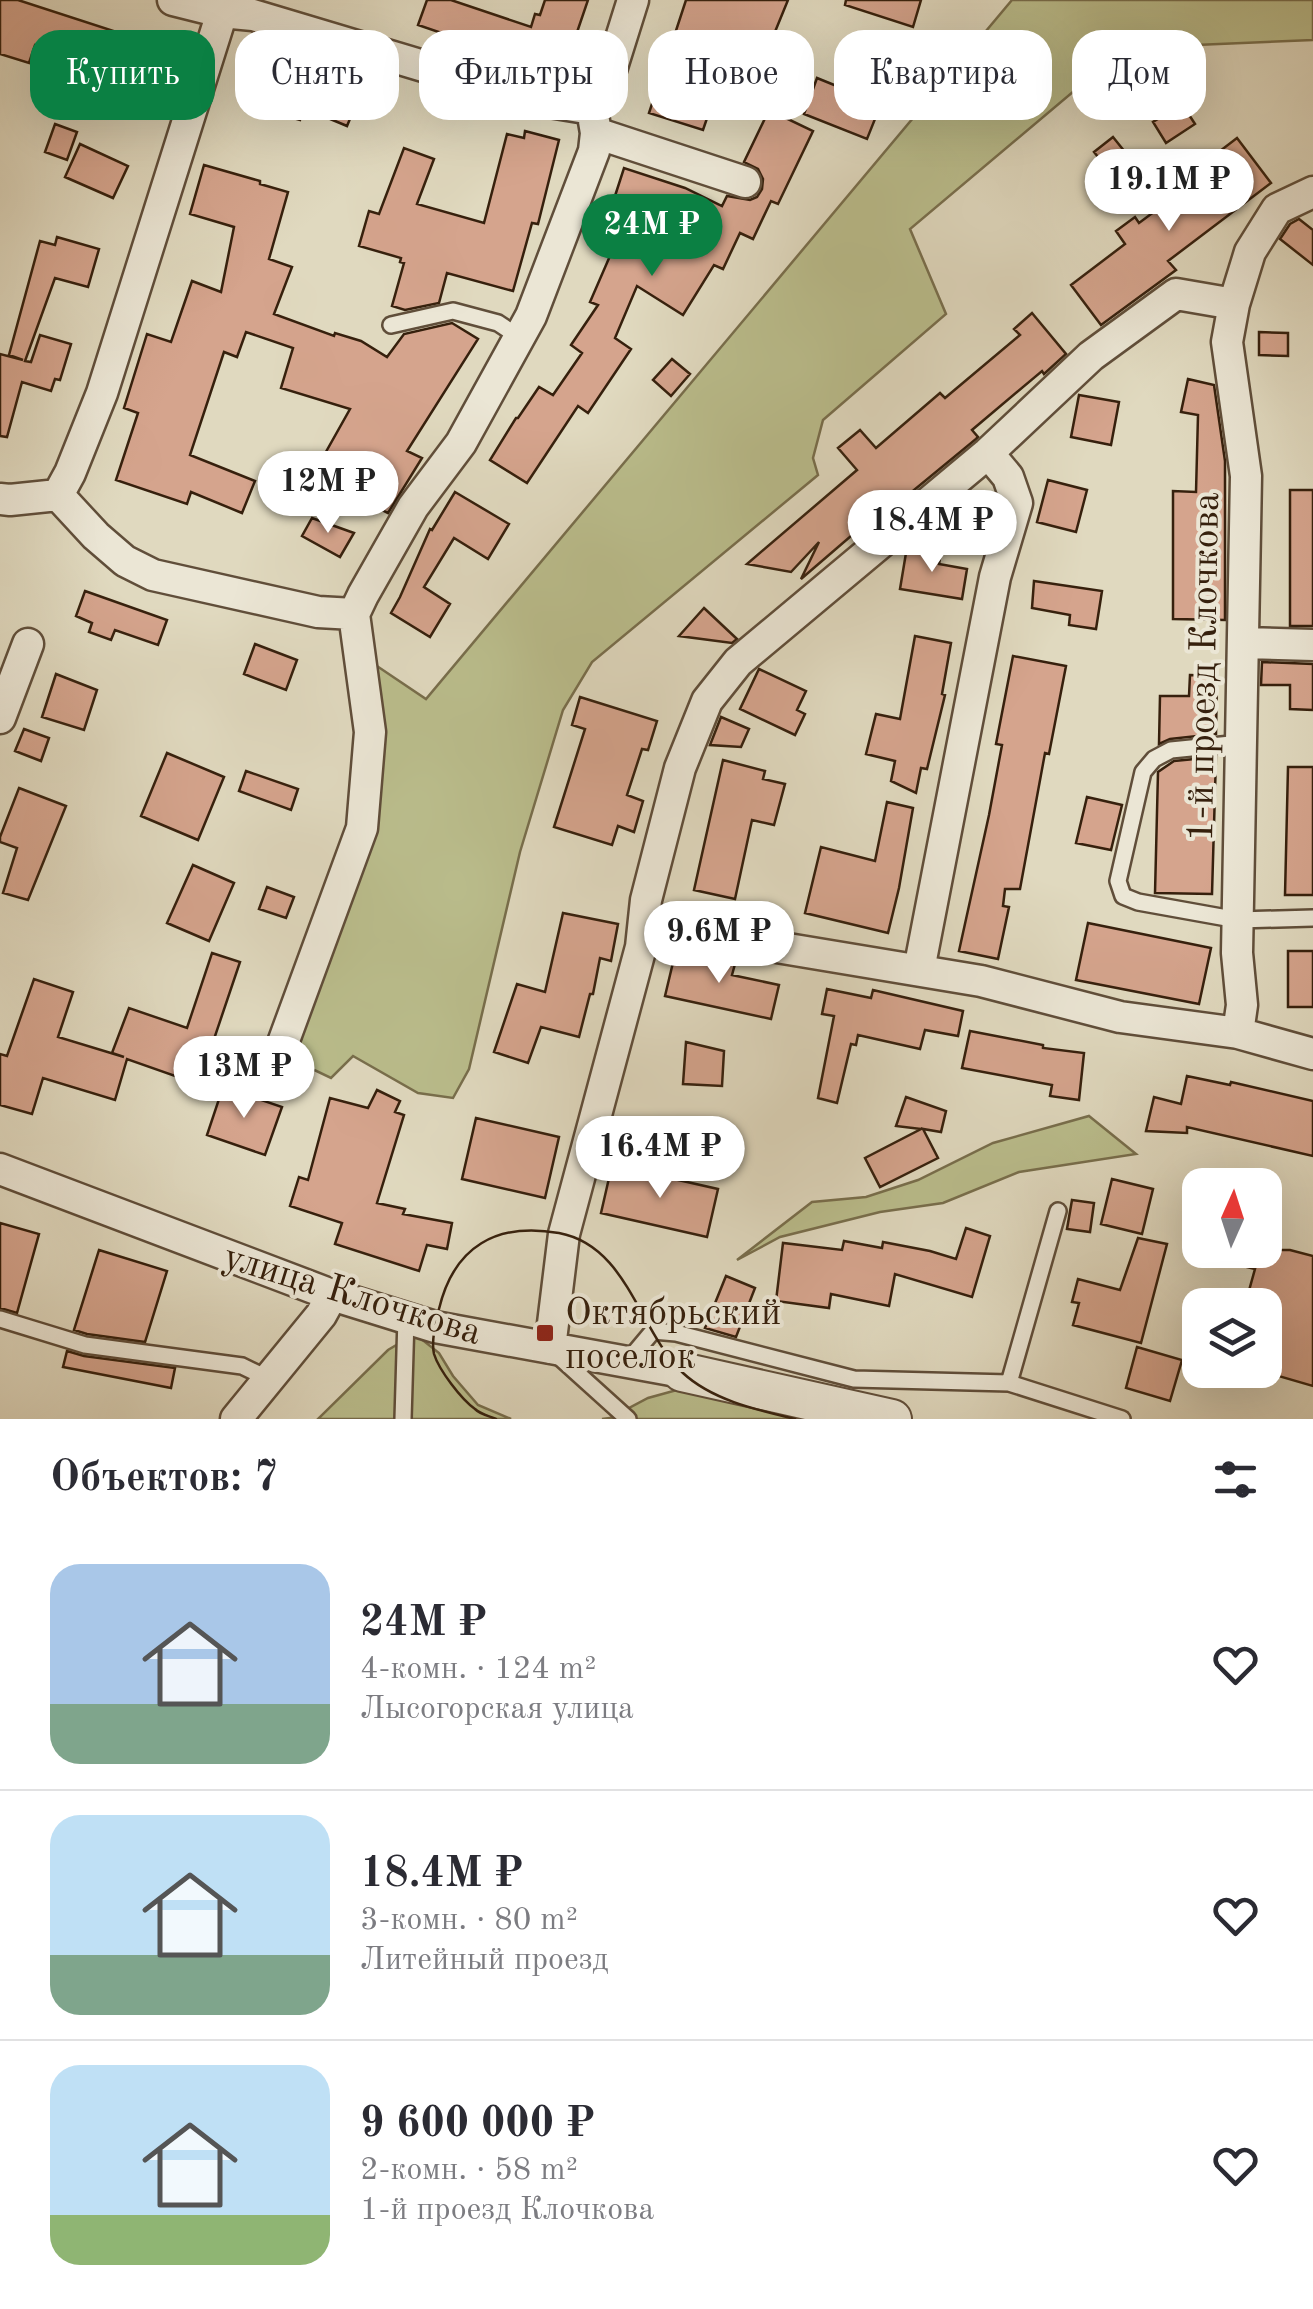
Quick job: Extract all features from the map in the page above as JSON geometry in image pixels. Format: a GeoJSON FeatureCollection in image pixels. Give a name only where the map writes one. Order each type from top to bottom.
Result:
{"type":"FeatureCollection","features":[{"type":"Feature","properties":{"kind":"street"},"geometry":{"type":"LineString","coordinates":[[172,0],[224,6],[537,100],[745,182]]}},
{"type":"Feature","properties":{"kind":"street"},"geometry":{"type":"LineString","coordinates":[[283,1043],[362,828],[370,732],[354,614],[413,507],[461,443],[531,316],[594,151],[594,121],[633,0]]}},
{"type":"Feature","properties":{"kind":"street"},"geometry":{"type":"LineString","coordinates":[[58,494],[102,393],[224,6]]}},
{"type":"Feature","properties":{"kind":"street","name":"1-й проезд Клочкова"},"geometry":{"type":"LineString","coordinates":[[1238,1033],[1242,1005],[1237,953],[1246,476],[1227,342],[1250,252],[1277,209],[1313,192]]}},
{"type":"Feature","properties":{"kind":"street"},"geometry":{"type":"LineString","coordinates":[[550,1348],[564,1234],[644,928],[646,900],[680,768],[708,701],[738,662],[988,453],[1091,356],[1176,294],[1234,304]]}},
{"type":"Feature","properties":{"kind":"street"},"geometry":{"type":"LineString","coordinates":[[919,970],[995,577],[1017,503],[1008,477],[988,453]]}},
{"type":"Feature","properties":{"kind":"street"},"geometry":{"type":"LineString","coordinates":[[0,499],[58,494]]}},
{"type":"Feature","properties":{"kind":"street"},"geometry":{"type":"LineString","coordinates":[[58,494],[124,562],[154,575],[318,612],[354,614]]}},
{"type":"Feature","properties":{"kind":"street"},"geometry":{"type":"LineString","coordinates":[[1244,643],[1313,645]]}},
{"type":"Feature","properties":{"kind":"street"},"geometry":{"type":"LineString","coordinates":[[0,718],[28,644]]}},
{"type":"Feature","properties":{"kind":"street"},"geometry":{"type":"LineString","coordinates":[[644,928],[981,981],[1120,1017],[1238,1033],[1313,1054]]}},
{"type":"Feature","properties":{"kind":"street","name":"улица Клочкова"},"geometry":{"type":"LineString","coordinates":[[0,1169],[332,1295],[434,1327],[682,1372],[892,1419]]}},
{"type":"Feature","properties":{"kind":"street"},"geometry":{"type":"LineString","coordinates":[[236,1419],[321,1315],[332,1295]]}},
{"type":"Feature","properties":{"kind":"lane"},"geometry":{"type":"LineString","coordinates":[[392,325],[453,311],[498,323],[520,337]]}},
{"type":"Feature","properties":{"kind":"lane"},"geometry":{"type":"LineString","coordinates":[[1241,743],[1171,750],[1154,759],[1143,772],[1118,881],[1124,896],[1238,920],[1313,918]]}},
{"type":"Feature","properties":{"kind":"lane"},"geometry":{"type":"LineString","coordinates":[[1009,1383],[1058,1212]]}},
{"type":"Feature","properties":{"kind":"lane"},"geometry":{"type":"LineString","coordinates":[[403,1419],[406,1318]]}},
{"type":"Feature","properties":{"kind":"lane"},"geometry":{"type":"LineString","coordinates":[[0,1319],[85,1345],[242,1366],[269,1379]]}},
{"type":"Feature","properties":{"kind":"lane"},"geometry":{"type":"LineString","coordinates":[[628,1362],[653,1332],[676,1333],[854,1379],[1009,1383],[1122,1419]]}},
{"type":"Feature","properties":{"kind":"lane"},"geometry":{"type":"LineString","coordinates":[[550,1348],[628,1419]]}},
{"type":"Feature","properties":{"kind":"green space"},"geometry":{"type":"Polygon","coordinates":[[[1012,0],[1313,0],[1313,40],[1206,45],[1206,30],[1072,30],[1072,93],[1052,109],[1052,30],[987,30],[1012,0]]]}},
{"type":"Feature","properties":{"kind":"green space"},"geometry":{"type":"Polygon","coordinates":[[[911,120],[1039,120],[910,229],[946,314],[823,420],[813,458],[818,475],[592,662],[563,710],[520,852],[469,1069],[453,1098],[418,1093],[353,1056],[331,1078],[285,1056],[366,832],[368,660],[426,699],[911,120]]]}},
{"type":"Feature","properties":{"kind":"green space"},"geometry":{"type":"Polygon","coordinates":[[[1089,1116],[1136,1154],[1019,1172],[943,1203],[880,1212],[780,1237],[737,1260],[812,1202],[866,1197],[918,1180],[993,1143],[1089,1116]]]}},
{"type":"Feature","properties":{"kind":"green space"},"geometry":{"type":"Polygon","coordinates":[[[415,1334],[439,1353],[478,1405],[511,1419],[318,1419],[388,1350],[415,1334]]]}},
{"type":"Feature","properties":{"kind":"green space"},"geometry":{"type":"Polygon","coordinates":[[[684,1388],[849,1419],[602,1419],[648,1398],[684,1388]]]}},
{"type":"Feature","properties":{"kind":"building"},"geometry":{"type":"Polygon","coordinates":[[[0,0],[18,0],[110,30],[30,30],[29,63],[0,54],[0,0]]]}},
{"type":"Feature","properties":{"kind":"building"},"geometry":{"type":"Polygon","coordinates":[[[427,0],[451,0],[531,27],[545,0],[588,0],[578,30],[433,30],[418,25],[427,0]]]}},
{"type":"Feature","properties":{"kind":"building"},"geometry":{"type":"Polygon","coordinates":[[[686,0],[788,0],[776,30],[676,30],[686,0]]]}},
{"type":"Feature","properties":{"kind":"building"},"geometry":{"type":"Polygon","coordinates":[[[846,0],[921,0],[913,27],[845,5],[846,0]]]}},
{"type":"Feature","properties":{"kind":"building"},"geometry":{"type":"Polygon","coordinates":[[[817,78],[834,85],[834,120],[875,120],[867,139],[814,118],[817,78]]]}},
{"type":"Feature","properties":{"kind":"building"},"geometry":{"type":"Polygon","coordinates":[[[671,120],[706,120],[703,130],[671,120]]]}},
{"type":"Feature","properties":{"kind":"building"},"geometry":{"type":"Polygon","coordinates":[[[764,120],[790,120],[813,131],[778,204],[771,201],[753,239],[740,233],[723,269],[714,265],[683,315],[637,286],[615,338],[631,349],[588,413],[578,406],[527,483],[490,460],[539,387],[553,395],[582,353],[571,345],[598,305],[590,302],[613,249],[621,251],[637,202],[615,196],[624,168],[685,188],[722,206],[727,196],[750,200],[762,189],[758,169],[744,162],[764,120]]]}},
{"type":"Feature","properties":{"kind":"building"},"geometry":{"type":"Polygon","coordinates":[[[1192,120],[1195,124],[1166,143],[1153,122],[1192,120]]]}},
{"type":"Feature","properties":{"kind":"building"},"geometry":{"type":"Polygon","coordinates":[[[55,124],[77,132],[67,160],[45,152],[55,124]]]}},
{"type":"Feature","properties":{"kind":"building"},"geometry":{"type":"Polygon","coordinates":[[[525,131],[559,140],[538,224],[532,223],[513,291],[447,273],[439,303],[405,310],[392,306],[404,263],[401,258],[359,246],[369,211],[379,214],[404,148],[434,159],[417,204],[484,223],[507,134],[524,138],[525,131]]]}},
{"type":"Feature","properties":{"kind":"building"},"geometry":{"type":"Polygon","coordinates":[[[1113,137],[1129,157],[1110,172],[1094,152],[1113,137]]]}},
{"type":"Feature","properties":{"kind":"building"},"geometry":{"type":"Polygon","coordinates":[[[1237,138],[1271,183],[1168,261],[1176,270],[1101,325],[1071,285],[1125,244],[1116,231],[1135,217],[1139,223],[1225,159],[1220,151],[1237,138]]]}},
{"type":"Feature","properties":{"kind":"building"},"geometry":{"type":"Polygon","coordinates":[[[80,144],[128,166],[113,198],[65,177],[80,144]]]}},
{"type":"Feature","properties":{"kind":"building"},"geometry":{"type":"Polygon","coordinates":[[[204,165],[288,192],[269,259],[292,267],[274,314],[334,336],[335,333],[361,341],[387,357],[404,334],[452,323],[478,339],[407,451],[422,458],[388,513],[313,475],[350,409],[281,388],[293,348],[246,332],[237,357],[224,352],[190,455],[255,481],[242,513],[191,492],[187,504],[116,480],[138,413],[124,408],[147,334],[171,342],[192,281],[221,292],[234,227],[190,214],[204,165]]]}},
{"type":"Feature","properties":{"kind":"building"},"geometry":{"type":"Polygon","coordinates":[[[1299,219],[1313,230],[1313,265],[1280,239],[1290,224],[1299,219]]]}},
{"type":"Feature","properties":{"kind":"building"},"geometry":{"type":"Polygon","coordinates":[[[57,237],[99,249],[88,287],[55,278],[25,361],[31,362],[40,335],[71,344],[60,380],[55,379],[51,391],[22,382],[7,437],[0,436],[0,354],[23,360],[9,355],[40,241],[55,245],[57,237]]]}},
{"type":"Feature","properties":{"kind":"building"},"geometry":{"type":"Polygon","coordinates":[[[1032,313],[1066,354],[972,430],[976,439],[891,509],[887,505],[801,579],[819,542],[791,572],[747,564],[857,470],[838,448],[860,430],[876,448],[940,393],[945,398],[1020,335],[1014,329],[1032,313]]]}},
{"type":"Feature","properties":{"kind":"building"},"geometry":{"type":"Polygon","coordinates":[[[1259,332],[1288,333],[1288,356],[1259,355],[1259,332]]]}},
{"type":"Feature","properties":{"kind":"building"},"geometry":{"type":"Polygon","coordinates":[[[672,359],[690,374],[671,396],[653,380],[672,359]]]}},
{"type":"Feature","properties":{"kind":"building"},"geometry":{"type":"Polygon","coordinates":[[[1188,379],[1214,385],[1225,461],[1225,620],[1173,619],[1173,491],[1196,492],[1198,415],[1181,412],[1188,379]]]}},
{"type":"Feature","properties":{"kind":"building"},"geometry":{"type":"Polygon","coordinates":[[[1079,395],[1119,402],[1111,445],[1071,437],[1079,395]]]}},
{"type":"Feature","properties":{"kind":"building"},"geometry":{"type":"Polygon","coordinates":[[[1048,480],[1087,490],[1076,532],[1037,522],[1048,480]]]}},
{"type":"Feature","properties":{"kind":"building"},"geometry":{"type":"Polygon","coordinates":[[[1290,490],[1313,490],[1313,626],[1290,626],[1290,490]]]}},
{"type":"Feature","properties":{"kind":"building"},"geometry":{"type":"Polygon","coordinates":[[[455,492],[509,524],[488,559],[454,538],[424,587],[450,604],[430,637],[391,613],[430,529],[455,492]]]}},
{"type":"Feature","properties":{"kind":"building"},"geometry":{"type":"Polygon","coordinates":[[[312,518],[354,533],[340,557],[302,536],[312,518]]]}},
{"type":"Feature","properties":{"kind":"building"},"geometry":{"type":"Polygon","coordinates":[[[907,547],[941,553],[939,564],[967,569],[962,599],[900,589],[907,547]]]}},
{"type":"Feature","properties":{"kind":"building"},"geometry":{"type":"Polygon","coordinates":[[[1034,581],[1102,591],[1096,629],[1069,625],[1070,615],[1032,608],[1034,581]]]}},
{"type":"Feature","properties":{"kind":"building"},"geometry":{"type":"Polygon","coordinates":[[[85,591],[167,620],[158,645],[115,630],[111,640],[89,632],[92,623],[76,616],[85,591]]]}},
{"type":"Feature","properties":{"kind":"building"},"geometry":{"type":"Polygon","coordinates":[[[704,608],[737,639],[732,643],[679,636],[704,608]]]}},
{"type":"Feature","properties":{"kind":"building"},"geometry":{"type":"Polygon","coordinates":[[[915,636],[951,643],[942,694],[945,695],[927,769],[921,768],[916,793],[891,781],[895,761],[866,754],[876,714],[900,719],[915,636]]]}},
{"type":"Feature","properties":{"kind":"building"},"geometry":{"type":"Polygon","coordinates":[[[255,644],[297,660],[286,690],[244,674],[255,644]]]}},
{"type":"Feature","properties":{"kind":"building"},"geometry":{"type":"Polygon","coordinates":[[[1013,656],[1066,666],[1020,889],[1005,889],[1003,906],[1009,907],[998,959],[959,951],[1002,745],[996,744],[1013,656]]]}},
{"type":"Feature","properties":{"kind":"building"},"geometry":{"type":"Polygon","coordinates":[[[1262,662],[1313,664],[1313,710],[1290,709],[1290,685],[1261,685],[1262,662]]]}},
{"type":"Feature","properties":{"kind":"building"},"geometry":{"type":"Polygon","coordinates":[[[759,669],[806,691],[797,710],[805,714],[795,735],[740,709],[759,669]]]}},
{"type":"Feature","properties":{"kind":"building"},"geometry":{"type":"Polygon","coordinates":[[[56,674],[97,690],[84,730],[42,717],[56,674]]]}},
{"type":"Feature","properties":{"kind":"building"},"geometry":{"type":"Polygon","coordinates":[[[1190,675],[1217,676],[1216,734],[1170,739],[1159,744],[1160,696],[1189,696],[1190,675]]]}},
{"type":"Feature","properties":{"kind":"building"},"geometry":{"type":"Polygon","coordinates":[[[580,697],[657,721],[648,750],[642,749],[627,795],[643,801],[634,832],[618,826],[612,845],[554,827],[585,729],[572,725],[580,697]]]}},
{"type":"Feature","properties":{"kind":"building"},"geometry":{"type":"Polygon","coordinates":[[[721,717],[749,729],[741,747],[710,745],[721,717]]]}},
{"type":"Feature","properties":{"kind":"building"},"geometry":{"type":"Polygon","coordinates":[[[24,729],[49,738],[41,761],[15,751],[24,729]]]}},
{"type":"Feature","properties":{"kind":"building"},"geometry":{"type":"Polygon","coordinates":[[[167,753],[224,777],[198,840],[141,816],[167,753]]]}},
{"type":"Feature","properties":{"kind":"building"},"geometry":{"type":"Polygon","coordinates":[[[1216,757],[1212,894],[1155,893],[1158,772],[1174,761],[1216,757]]]}},
{"type":"Feature","properties":{"kind":"building"},"geometry":{"type":"Polygon","coordinates":[[[723,760],[765,771],[763,779],[785,784],[774,825],[752,820],[735,899],[694,890],[723,760]]]}},
{"type":"Feature","properties":{"kind":"building"},"geometry":{"type":"Polygon","coordinates":[[[1288,767],[1313,767],[1313,895],[1285,895],[1288,767]]]}},
{"type":"Feature","properties":{"kind":"building"},"geometry":{"type":"Polygon","coordinates":[[[246,771],[298,789],[291,810],[239,791],[246,771]]]}},
{"type":"Feature","properties":{"kind":"building"},"geometry":{"type":"Polygon","coordinates":[[[19,788],[66,806],[28,900],[3,893],[17,848],[0,842],[0,837],[19,788]]]}},
{"type":"Feature","properties":{"kind":"building"},"geometry":{"type":"Polygon","coordinates":[[[1087,797],[1122,805],[1111,850],[1076,843],[1087,797]]]}},
{"type":"Feature","properties":{"kind":"building"},"geometry":{"type":"Polygon","coordinates":[[[887,802],[913,808],[888,933],[805,913],[821,847],[875,861],[887,802]]]}},
{"type":"Feature","properties":{"kind":"building"},"geometry":{"type":"Polygon","coordinates":[[[193,865],[234,883],[209,941],[167,923],[193,865]]]}},
{"type":"Feature","properties":{"kind":"building"},"geometry":{"type":"Polygon","coordinates":[[[267,887],[294,897],[286,918],[259,909],[267,887]]]}},
{"type":"Feature","properties":{"kind":"building"},"geometry":{"type":"Polygon","coordinates":[[[563,913],[618,924],[611,961],[600,958],[579,1037],[541,1027],[528,1063],[494,1052],[517,984],[545,992],[563,913]]]}},
{"type":"Feature","properties":{"kind":"building"},"geometry":{"type":"Polygon","coordinates":[[[1088,923],[1211,948],[1199,1004],[1076,980],[1088,923]]]}},
{"type":"Feature","properties":{"kind":"building"},"geometry":{"type":"Polygon","coordinates":[[[676,950],[735,964],[732,975],[779,985],[771,1019],[665,996],[676,950]]]}},
{"type":"Feature","properties":{"kind":"building"},"geometry":{"type":"Polygon","coordinates":[[[1288,951],[1313,951],[1313,1007],[1288,1007],[1288,951]]]}},
{"type":"Feature","properties":{"kind":"building"},"geometry":{"type":"Polygon","coordinates":[[[212,953],[240,962],[213,1042],[242,1054],[233,1076],[183,1055],[175,1076],[127,1059],[115,1100],[43,1078],[32,1114],[0,1105],[0,1054],[7,1056],[34,979],[73,992],[58,1037],[124,1057],[112,1053],[129,1008],[187,1028],[212,953]]]}},
{"type":"Feature","properties":{"kind":"building"},"geometry":{"type":"Polygon","coordinates":[[[827,989],[871,998],[873,990],[963,1011],[958,1036],[925,1030],[920,1049],[858,1035],[856,1045],[851,1044],[837,1103],[818,1098],[834,1016],[822,1014],[827,989]]]}},
{"type":"Feature","properties":{"kind":"building"},"geometry":{"type":"Polygon","coordinates":[[[970,1031],[1084,1053],[1079,1100],[1050,1096],[1052,1085],[962,1068],[970,1031]]]}},
{"type":"Feature","properties":{"kind":"building"},"geometry":{"type":"Polygon","coordinates":[[[686,1042],[724,1051],[722,1086],[683,1084],[686,1042]]]}},
{"type":"Feature","properties":{"kind":"building"},"geometry":{"type":"Polygon","coordinates":[[[1187,1076],[1313,1101],[1313,1156],[1187,1127],[1187,1133],[1146,1131],[1154,1097],[1181,1104],[1187,1076]]]}},
{"type":"Feature","properties":{"kind":"building"},"geometry":{"type":"Polygon","coordinates":[[[223,1087],[282,1107],[265,1155],[207,1135],[223,1087]]]}},
{"type":"Feature","properties":{"kind":"building"},"geometry":{"type":"Polygon","coordinates":[[[377,1090],[400,1101],[395,1112],[404,1115],[377,1203],[405,1209],[403,1214],[452,1223],[447,1249],[427,1245],[419,1271],[335,1244],[342,1223],[290,1206],[299,1177],[308,1180],[330,1098],[368,1108],[377,1090]]]}},
{"type":"Feature","properties":{"kind":"building"},"geometry":{"type":"Polygon","coordinates":[[[906,1097],[946,1111],[941,1132],[923,1129],[938,1158],[880,1187],[865,1158],[921,1129],[896,1126],[906,1097]]]}},
{"type":"Feature","properties":{"kind":"building"},"geometry":{"type":"Polygon","coordinates":[[[476,1118],[559,1137],[545,1198],[462,1179],[476,1118]]]}},
{"type":"Feature","properties":{"kind":"building"},"geometry":{"type":"Polygon","coordinates":[[[612,1165],[718,1189],[707,1237],[601,1213],[612,1165]]]}},
{"type":"Feature","properties":{"kind":"building"},"geometry":{"type":"Polygon","coordinates":[[[1112,1179],[1153,1189],[1142,1234],[1101,1224],[1112,1179]]]}},
{"type":"Feature","properties":{"kind":"building"},"geometry":{"type":"Polygon","coordinates":[[[1072,1200],[1094,1203],[1090,1232],[1067,1229],[1072,1200]]]}},
{"type":"Feature","properties":{"kind":"building"},"geometry":{"type":"Polygon","coordinates":[[[0,1223],[39,1234],[17,1313],[0,1308],[0,1223]]]}},
{"type":"Feature","properties":{"kind":"building"},"geometry":{"type":"Polygon","coordinates":[[[966,1228],[990,1236],[972,1297],[895,1274],[889,1306],[831,1294],[829,1308],[776,1301],[783,1243],[842,1250],[844,1241],[882,1248],[883,1242],[956,1259],[966,1228]]]}},
{"type":"Feature","properties":{"kind":"building"},"geometry":{"type":"Polygon","coordinates":[[[1138,1238],[1167,1244],[1141,1343],[1073,1325],[1079,1303],[1072,1302],[1078,1279],[1120,1290],[1138,1238]]]}},
{"type":"Feature","properties":{"kind":"building"},"geometry":{"type":"Polygon","coordinates":[[[99,1250],[167,1271],[145,1342],[74,1330],[99,1250]]]}},
{"type":"Feature","properties":{"kind":"building"},"geometry":{"type":"Polygon","coordinates":[[[1282,1250],[1313,1256],[1313,1386],[1282,1377],[1282,1288],[1250,1288],[1255,1269],[1251,1268],[1282,1268],[1282,1250]]]}},
{"type":"Feature","properties":{"kind":"building"},"geometry":{"type":"Polygon","coordinates":[[[726,1276],[755,1288],[736,1337],[705,1328],[726,1276]]]}},
{"type":"Feature","properties":{"kind":"building"},"geometry":{"type":"Polygon","coordinates":[[[1137,1347],[1182,1360],[1170,1401],[1126,1388],[1137,1347]]]}},
{"type":"Feature","properties":{"kind":"building"},"geometry":{"type":"Polygon","coordinates":[[[67,1351],[175,1368],[171,1388],[63,1367],[67,1351]]]}},
{"type":"Feature","properties":{"kind":"tram line"},"geometry":{"type":"LineString","coordinates":[[496,1419],[479,1412],[457,1391],[434,1354],[433,1337],[446,1287],[455,1269],[481,1243],[516,1231],[559,1233],[582,1241],[617,1272],[654,1335],[683,1373],[736,1403],[795,1419]]}},
{"type":"Feature","properties":{"kind":"place","name":"Октябрьский поселок"},"geometry":{"type":"Point","coordinates":[545,1333]}}]}
